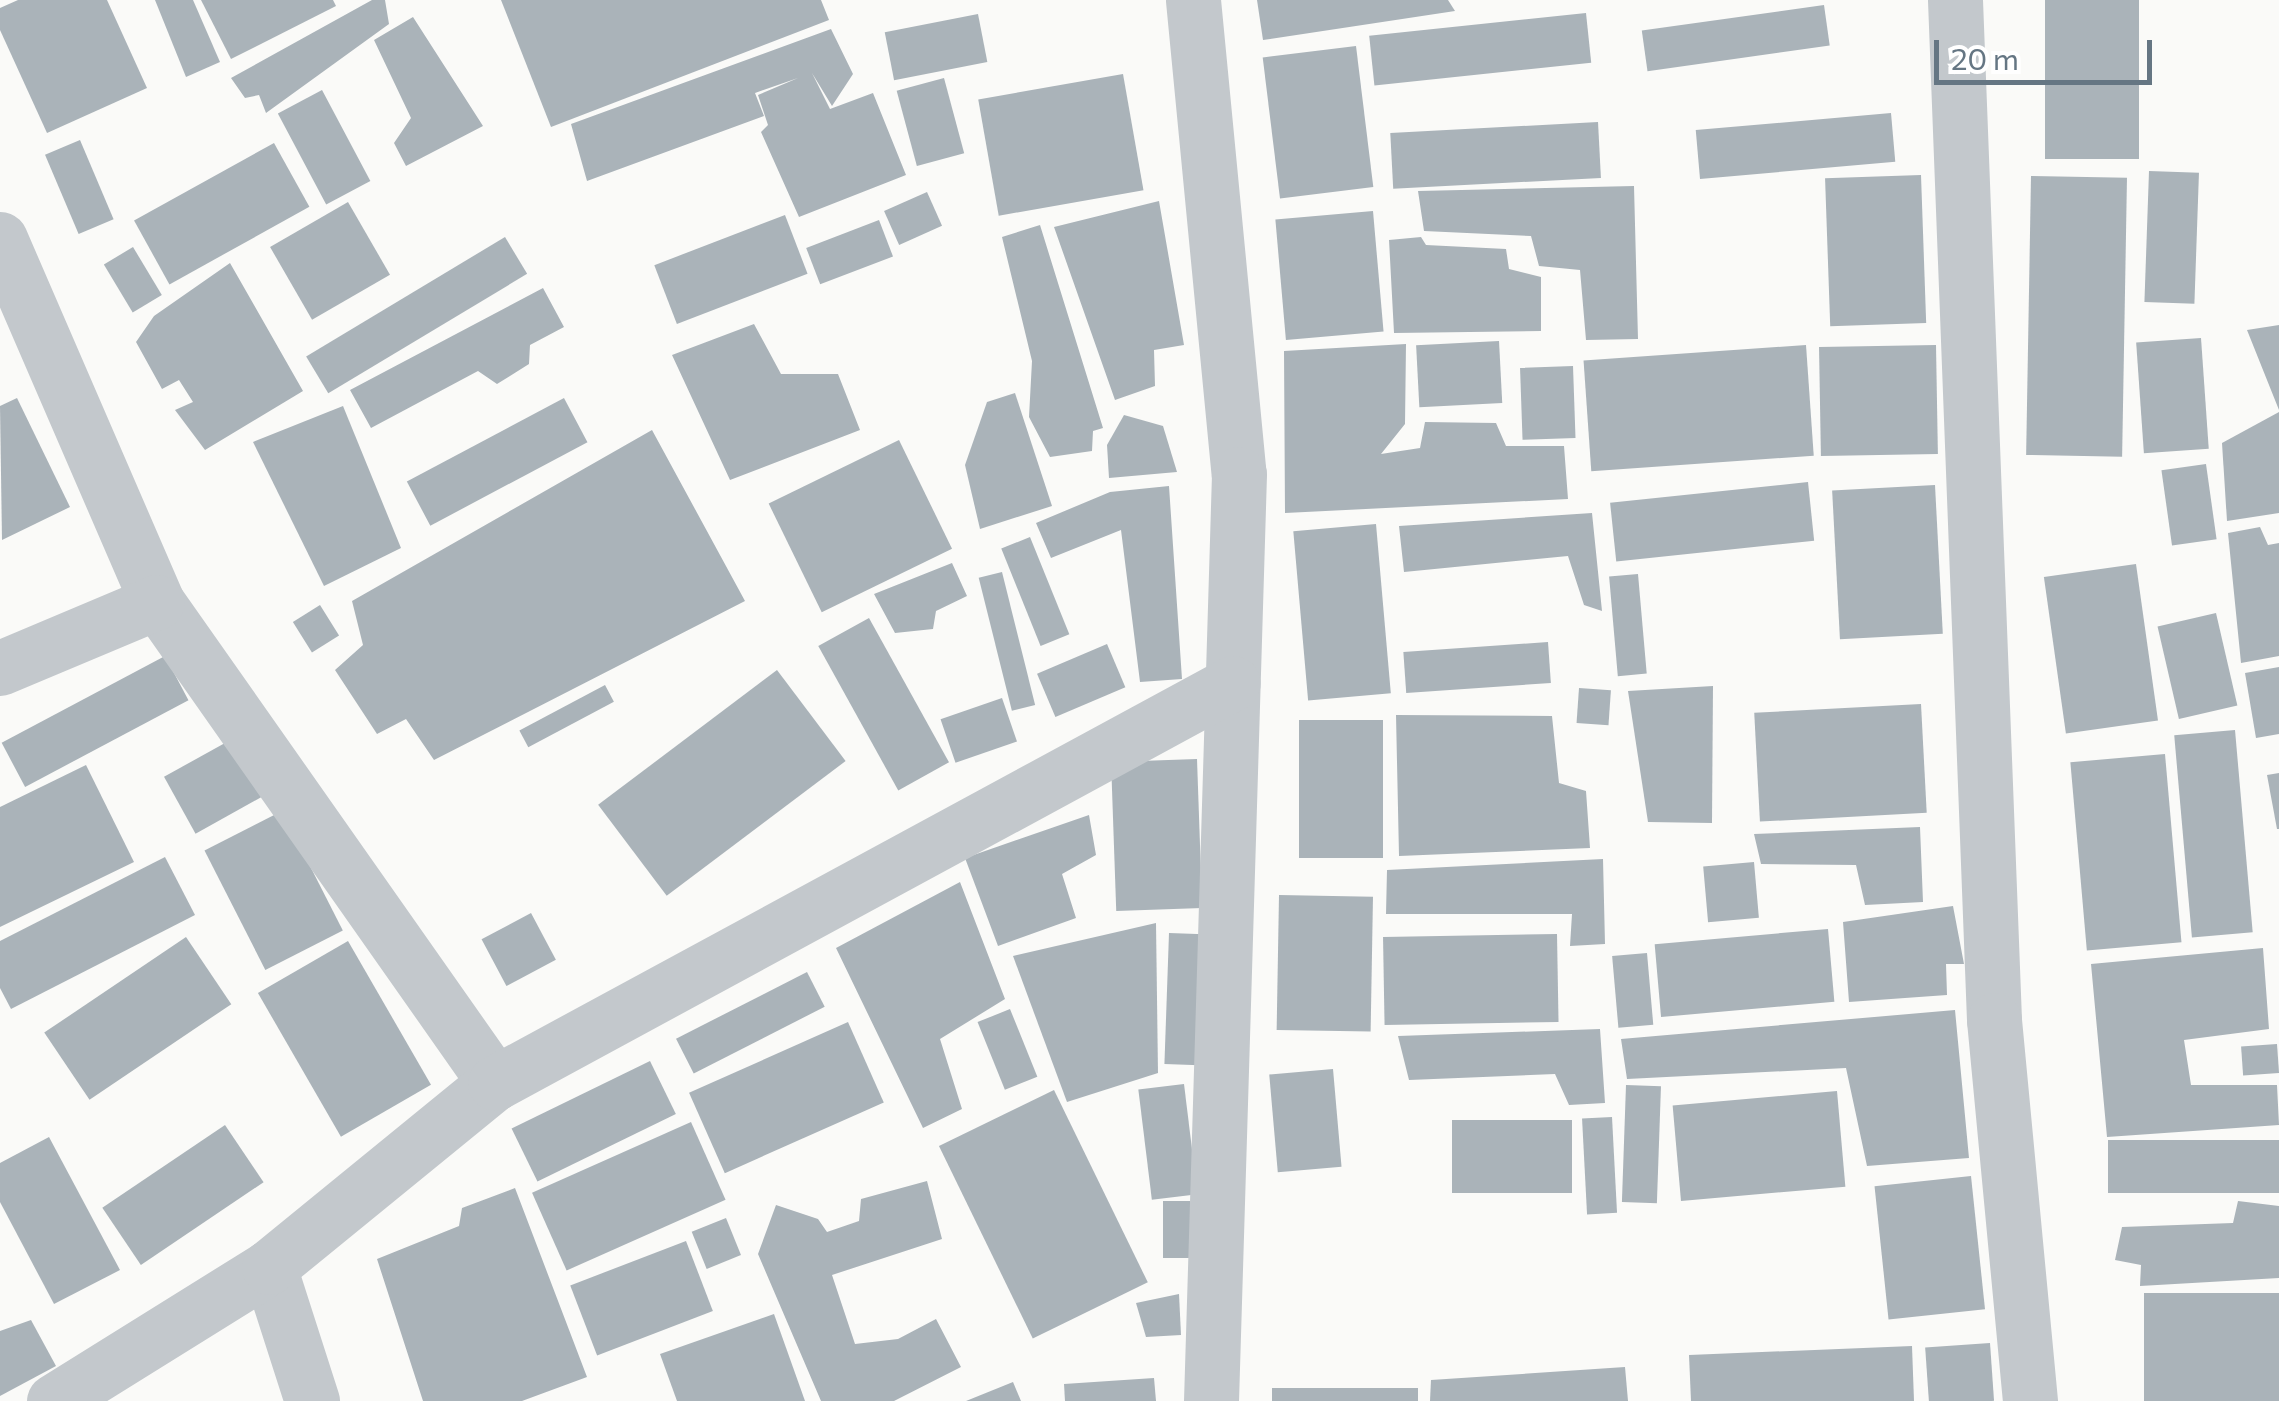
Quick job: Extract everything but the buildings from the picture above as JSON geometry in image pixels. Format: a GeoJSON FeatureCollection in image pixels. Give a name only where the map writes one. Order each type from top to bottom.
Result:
{"type":"FeatureCollection","features":[{"type":"Feature","properties":{"kind":"street"},"geometry":{"type":"LineString","coordinates":[[1193,0],[1239,474],[1211,1401]]}},
{"type":"Feature","properties":{"kind":"street"},"geometry":{"type":"LineString","coordinates":[[1956,0],[1994,1020],[2030,1401]]}},
{"type":"Feature","properties":{"kind":"street"},"geometry":{"type":"LineString","coordinates":[[0,239],[157,602],[495,1082]]}},
{"type":"Feature","properties":{"kind":"street"},"geometry":{"type":"LineString","coordinates":[[0,668],[157,602]]}},
{"type":"Feature","properties":{"kind":"street"},"geometry":{"type":"LineString","coordinates":[[54,1401],[269,1267],[495,1082],[1233,683]]}},
{"type":"Feature","properties":{"kind":"street"},"geometry":{"type":"LineString","coordinates":[[269,1267],[312,1401]]}}]}
